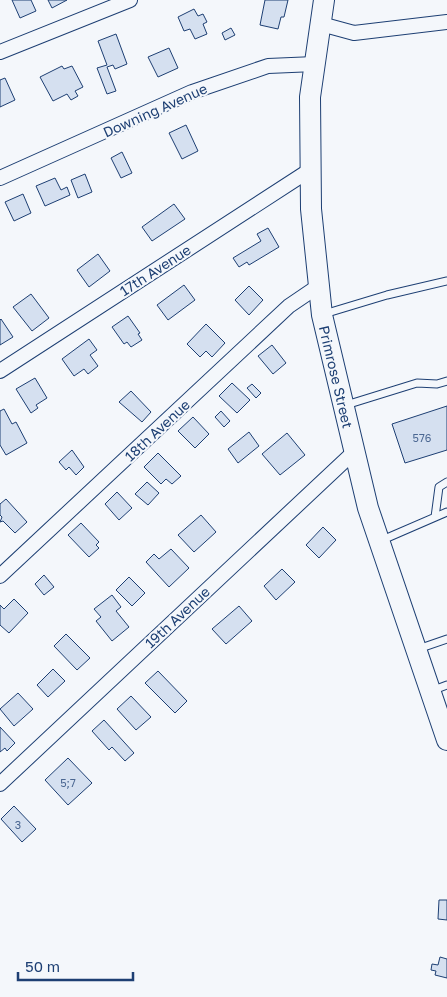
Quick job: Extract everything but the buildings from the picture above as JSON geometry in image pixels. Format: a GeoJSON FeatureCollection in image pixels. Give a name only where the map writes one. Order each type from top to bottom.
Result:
{"type":"FeatureCollection","features":[{"type":"Feature","properties":{"kind":"main road","name":"Primrose Street"},"geometry":{"type":"LineString","coordinates":[[324,0],[310,97],[310,170],[317,287],[368,508],[418,649],[439,688],[447,740]]}},
{"type":"Feature","properties":{"kind":"street"},"geometry":{"type":"LineString","coordinates":[[0,52],[130,0]]}},
{"type":"Feature","properties":{"kind":"street"},"geometry":{"type":"LineString","coordinates":[[321,24],[354,33],[447,22]]}},
{"type":"Feature","properties":{"kind":"street","name":"Downing Avenue"},"geometry":{"type":"LineString","coordinates":[[0,178],[192,92],[268,66],[315,64]]}},
{"type":"Feature","properties":{"kind":"street","name":"17th Avenue"},"geometry":{"type":"LineString","coordinates":[[0,370],[310,170]]}},
{"type":"Feature","properties":{"kind":"street","name":"18th Avenue"},"geometry":{"type":"LineString","coordinates":[[0,576],[289,306],[317,287]]}},
{"type":"Feature","properties":{"kind":"street","name":"19th Avenue"},"geometry":{"type":"LineString","coordinates":[[0,784],[355,451]]}},
{"type":"Feature","properties":{"kind":"lane"},"geometry":{"type":"LineString","coordinates":[[322,315],[387,295],[447,281]]}},
{"type":"Feature","properties":{"kind":"lane"},"geometry":{"type":"LineString","coordinates":[[344,406],[417,383],[437,384],[447,381]]}},
{"type":"Feature","properties":{"kind":"lane"},"geometry":{"type":"LineString","coordinates":[[435,517],[439,487],[447,482]]}},
{"type":"Feature","properties":{"kind":"lane"},"geometry":{"type":"LineString","coordinates":[[380,541],[447,512]]}},
{"type":"Feature","properties":{"kind":"lane"},"geometry":{"type":"LineString","coordinates":[[418,649],[447,639]]}}]}
